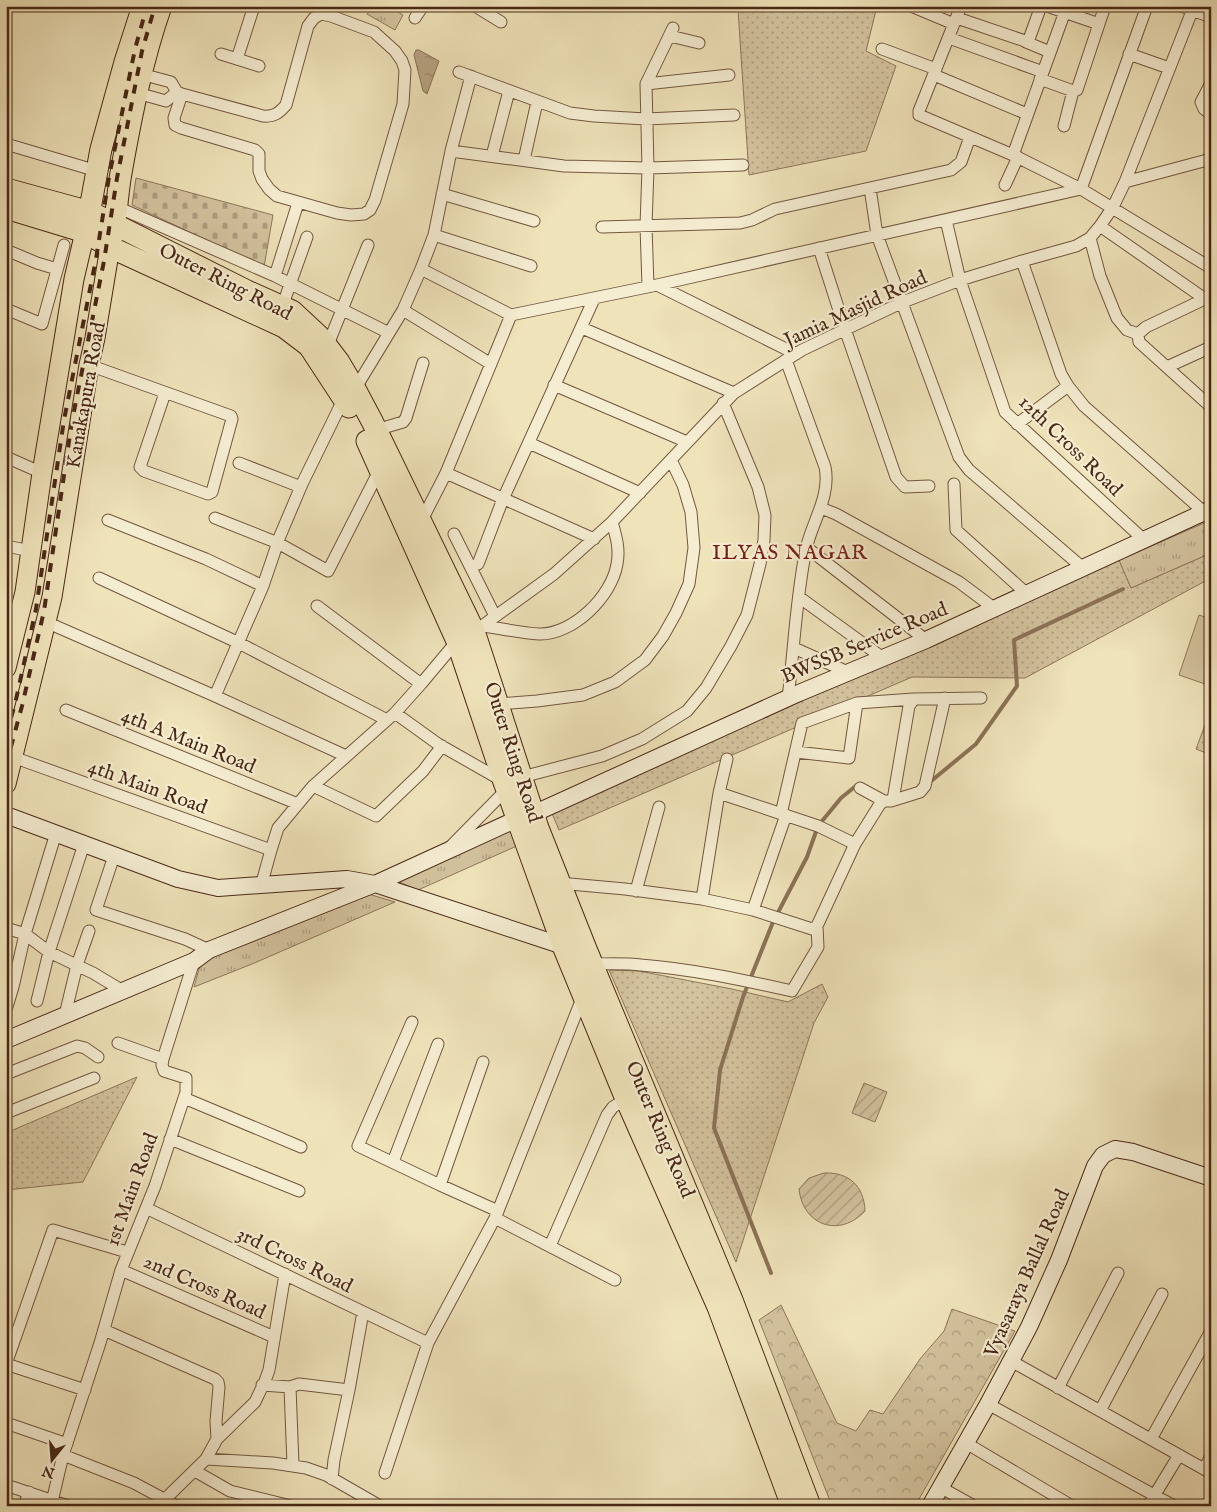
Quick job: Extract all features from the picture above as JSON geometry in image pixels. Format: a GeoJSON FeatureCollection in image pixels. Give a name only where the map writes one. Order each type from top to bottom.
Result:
{"type":"FeatureCollection","features":[{"type":"Feature","properties":{"kind":"highway","name":"Kanakapura Road"},"geometry":{"type":"LineString","coordinates":[[87,222],[97,171],[125,62],[143,6]]}},
{"type":"Feature","properties":{"kind":"highway","name":"Kanakapura Road"},"geometry":{"type":"LineString","coordinates":[[110,247],[121,174],[139,83],[150,36],[161,6]]}},
{"type":"Feature","properties":{"kind":"highway","name":"Outer Ring Road"},"geometry":{"type":"LineString","coordinates":[[6,189],[87,222],[110,247],[284,327],[309,346],[350,393],[376,430],[421,522],[471,632],[499,704],[511,783]]}},
{"type":"Feature","properties":{"kind":"highway","name":"Outer Ring Road"},"geometry":{"type":"LineString","coordinates":[[6,208],[87,222],[116,216],[247,291],[292,311],[320,337],[339,362],[379,471],[471,632],[511,783],[525,816],[560,883],[732,1300],[810,1506]]}},
{"type":"Feature","properties":{"kind":"highway","name":"Outer Ring Road"},"geometry":{"type":"LineString","coordinates":[[525,816],[564,946],[626,1098],[718,1307],[792,1506]]}},
{"type":"Feature","properties":{"kind":"main road","name":"Kanakapura Road"},"geometry":{"type":"LineString","coordinates":[[6,668],[12,618],[25,592],[42,473],[74,279],[87,222]]}},
{"type":"Feature","properties":{"kind":"main road","name":"Kanakapura Road"},"geometry":{"type":"LineString","coordinates":[[6,784],[52,598],[110,247]]}},
{"type":"Feature","properties":{"kind":"street"},"geometry":{"type":"LineString","coordinates":[[237,59],[254,6]]}},
{"type":"Feature","properties":{"kind":"street"},"geometry":{"type":"LineString","coordinates":[[415,18],[423,6]]}},
{"type":"Feature","properties":{"kind":"street"},"geometry":{"type":"LineString","coordinates":[[475,6],[502,22]]}},
{"type":"Feature","properties":{"kind":"street"},"geometry":{"type":"LineString","coordinates":[[911,6],[1026,42],[1050,52]]}},
{"type":"Feature","properties":{"kind":"street"},"geometry":{"type":"LineString","coordinates":[[961,6],[919,110],[920,115],[1015,156],[1082,189],[1211,268]]}},
{"type":"Feature","properties":{"kind":"street"},"geometry":{"type":"LineString","coordinates":[[1026,42],[1029,40],[1041,6]]}},
{"type":"Feature","properties":{"kind":"street"},"geometry":{"type":"LineString","coordinates":[[1048,6],[1065,9],[1099,24]]}},
{"type":"Feature","properties":{"kind":"street"},"geometry":{"type":"LineString","coordinates":[[1064,126],[1073,92],[1077,90],[1105,6]]}},
{"type":"Feature","properties":{"kind":"street"},"geometry":{"type":"LineString","coordinates":[[1082,189],[1147,6]]}},
{"type":"Feature","properties":{"kind":"street"},"geometry":{"type":"LineString","coordinates":[[1181,6],[1193,8],[1211,17]]}},
{"type":"Feature","properties":{"kind":"street","name":"Jamia Masjid Road"},"geometry":{"type":"LineString","coordinates":[[261,886],[278,828],[313,786],[391,717],[471,632],[554,574],[594,539],[734,393],[791,357],[903,302],[960,280],[1076,246],[1090,238],[1114,208],[1193,8]]}},
{"type":"Feature","properties":{"kind":"street"},"geometry":{"type":"LineString","coordinates":[[1005,185],[1065,9]]}},
{"type":"Feature","properties":{"kind":"street"},"geometry":{"type":"LineString","coordinates":[[139,83],[172,82],[179,93],[263,116],[276,115],[286,105],[308,26],[314,18],[321,14],[374,32],[395,51],[402,61],[405,70],[403,104],[379,191],[370,210],[364,214],[337,213],[277,196],[262,179],[259,170],[259,154],[255,150],[175,125],[174,118],[179,93]]}},
{"type":"Feature","properties":{"kind":"street"},"geometry":{"type":"LineString","coordinates":[[652,286],[646,226],[648,168],[646,84],[671,32],[700,43]]}},
{"type":"Feature","properties":{"kind":"street"},"geometry":{"type":"LineString","coordinates":[[948,38],[1041,76],[1073,92]]}},
{"type":"Feature","properties":{"kind":"street"},"geometry":{"type":"LineString","coordinates":[[882,49],[1028,114]]}},
{"type":"Feature","properties":{"kind":"street"},"geometry":{"type":"LineString","coordinates":[[221,54],[259,66]]}},
{"type":"Feature","properties":{"kind":"street"},"geometry":{"type":"LineString","coordinates":[[1129,54],[1169,68]]}},
{"type":"Feature","properties":{"kind":"street"},"geometry":{"type":"LineString","coordinates":[[459,72],[570,113],[646,119],[734,115]]}},
{"type":"Feature","properties":{"kind":"street"},"geometry":{"type":"LineString","coordinates":[[646,84],[729,75]]}},
{"type":"Feature","properties":{"kind":"street"},"geometry":{"type":"LineString","coordinates":[[215,696],[263,586],[301,487],[350,393],[403,310],[421,269],[434,235],[451,151],[471,76]]}},
{"type":"Feature","properties":{"kind":"street"},"geometry":{"type":"LineString","coordinates":[[1211,82],[1201,102],[1204,109],[1211,114]]}},
{"type":"Feature","properties":{"kind":"street"},"geometry":{"type":"LineString","coordinates":[[139,83],[166,101],[179,93]]}},
{"type":"Feature","properties":{"kind":"street"},"geometry":{"type":"LineString","coordinates":[[492,156],[509,91]]}},
{"type":"Feature","properties":{"kind":"street"},"geometry":{"type":"LineString","coordinates":[[524,160],[536,102]]}},
{"type":"Feature","properties":{"kind":"street"},"geometry":{"type":"LineString","coordinates":[[602,227],[740,223],[752,220],[775,209],[951,170],[961,162],[970,137]]}},
{"type":"Feature","properties":{"kind":"street"},"geometry":{"type":"LineString","coordinates":[[6,144],[97,171]]}},
{"type":"Feature","properties":{"kind":"street"},"geometry":{"type":"LineString","coordinates":[[451,151],[564,166],[648,168],[743,165]]}},
{"type":"Feature","properties":{"kind":"street"},"geometry":{"type":"LineString","coordinates":[[1125,182],[1211,159]]}},
{"type":"Feature","properties":{"kind":"street"},"geometry":{"type":"LineString","coordinates":[[870,188],[878,235],[956,451],[962,462],[1083,568]]}},
{"type":"Feature","properties":{"kind":"street"},"geometry":{"type":"LineString","coordinates":[[421,269],[511,315],[594,299],[1082,189]]}},
{"type":"Feature","properties":{"kind":"street"},"geometry":{"type":"LineString","coordinates":[[442,194],[534,221]]}},
{"type":"Feature","properties":{"kind":"street"},"geometry":{"type":"LineString","coordinates":[[275,276],[298,203]]}},
{"type":"Feature","properties":{"kind":"street"},"geometry":{"type":"LineString","coordinates":[[116,216],[275,276],[390,333]]}},
{"type":"Feature","properties":{"kind":"street","name":"12th Cross Road"},"geometry":{"type":"LineString","coordinates":[[946,220],[960,280],[1006,412],[1143,539]]}},
{"type":"Feature","properties":{"kind":"street"},"geometry":{"type":"LineString","coordinates":[[1100,226],[1208,298]]}},
{"type":"Feature","properties":{"kind":"street"},"geometry":{"type":"LineString","coordinates":[[434,235],[531,266]]}},
{"type":"Feature","properties":{"kind":"street"},"geometry":{"type":"LineString","coordinates":[[282,307],[307,237]]}},
{"type":"Feature","properties":{"kind":"street"},"geometry":{"type":"LineString","coordinates":[[1090,238],[1100,276],[1117,318],[1128,330],[1138,334]]}},
{"type":"Feature","properties":{"kind":"street"},"geometry":{"type":"LineString","coordinates":[[6,309],[42,324],[64,245]]}},
{"type":"Feature","properties":{"kind":"street"},"geometry":{"type":"LineString","coordinates":[[328,346],[368,245]]}},
{"type":"Feature","properties":{"kind":"street"},"geometry":{"type":"LineString","coordinates":[[819,248],[896,477],[905,487],[929,486]]}},
{"type":"Feature","properties":{"kind":"street"},"geometry":{"type":"LineString","coordinates":[[6,250],[57,269]]}},
{"type":"Feature","properties":{"kind":"street"},"geometry":{"type":"LineString","coordinates":[[1022,261],[1060,374],[1068,386],[1084,406],[1207,511]]}},
{"type":"Feature","properties":{"kind":"street"},"geometry":{"type":"LineString","coordinates":[[652,286],[791,357],[825,467],[827,480],[820,508],[806,547],[788,698]]}},
{"type":"Feature","properties":{"kind":"street"},"geometry":{"type":"LineString","coordinates":[[1138,334],[1146,327],[1208,298]]}},
{"type":"Feature","properties":{"kind":"street"},"geometry":{"type":"LineString","coordinates":[[478,564],[504,499],[594,299]]}},
{"type":"Feature","properties":{"kind":"street"},"geometry":{"type":"LineString","coordinates":[[403,310],[491,364]]}},
{"type":"Feature","properties":{"kind":"street"},"geometry":{"type":"LineString","coordinates":[[421,522],[446,473],[511,315]]}},
{"type":"Feature","properties":{"kind":"street"},"geometry":{"type":"LineString","coordinates":[[582,328],[734,393]]}},
{"type":"Feature","properties":{"kind":"street"},"geometry":{"type":"LineString","coordinates":[[1138,334],[1139,342],[1166,366],[1206,395],[1211,407]]}},
{"type":"Feature","properties":{"kind":"street"},"geometry":{"type":"LineString","coordinates":[[1166,366],[1211,347]]}},
{"type":"Feature","properties":{"kind":"street"},"geometry":{"type":"LineString","coordinates":[[376,430],[403,422],[406,418],[423,363]]}},
{"type":"Feature","properties":{"kind":"street"},"geometry":{"type":"LineString","coordinates":[[89,365],[232,417],[212,492],[208,494],[144,471],[140,467],[165,393]]}},
{"type":"Feature","properties":{"kind":"street"},"geometry":{"type":"LineString","coordinates":[[554,385],[687,442]]}},
{"type":"Feature","properties":{"kind":"street"},"geometry":{"type":"LineString","coordinates":[[1017,424],[1068,386]]}},
{"type":"Feature","properties":{"kind":"street"},"geometry":{"type":"LineString","coordinates":[[446,852],[511,783],[602,756],[642,739],[688,711],[706,688],[747,615],[764,540],[764,515],[758,487],[723,403]]}},
{"type":"Feature","properties":{"kind":"street"},"geometry":{"type":"LineString","coordinates":[[529,443],[640,493]]}},
{"type":"Feature","properties":{"kind":"street"},"geometry":{"type":"LineString","coordinates":[[6,457],[42,473]]}},
{"type":"Feature","properties":{"kind":"street"},"geometry":{"type":"LineString","coordinates":[[499,704],[583,695],[616,682],[645,660],[663,636],[689,584],[694,548],[691,512],[682,484],[671,460]]}},
{"type":"Feature","properties":{"kind":"street"},"geometry":{"type":"LineString","coordinates":[[239,463],[301,487]]}},
{"type":"Feature","properties":{"kind":"street"},"geometry":{"type":"LineString","coordinates":[[215,518],[278,543],[328,571],[379,471]]}},
{"type":"Feature","properties":{"kind":"street"},"geometry":{"type":"LineString","coordinates":[[446,473],[594,539]]}},
{"type":"Feature","properties":{"kind":"street"},"geometry":{"type":"LineString","coordinates":[[954,484],[956,530],[1026,592]]}},
{"type":"Feature","properties":{"kind":"street"},"geometry":{"type":"LineString","coordinates":[[820,508],[836,514],[959,582],[995,609]]}},
{"type":"Feature","properties":{"kind":"street","name":"BWSSB Service Road"},"geometry":{"type":"LineString","coordinates":[[6,1040],[194,961],[209,950],[375,884],[788,698],[926,640],[995,609],[1026,592],[1207,511]]}},
{"type":"Feature","properties":{"kind":"street"},"geometry":{"type":"LineString","coordinates":[[108,520],[206,559],[263,586]]}},
{"type":"Feature","properties":{"kind":"street"},"geometry":{"type":"LineString","coordinates":[[471,632],[541,634],[561,629],[581,619],[612,582],[617,563],[618,544],[612,522]]}},
{"type":"Feature","properties":{"kind":"street"},"geometry":{"type":"LineString","coordinates":[[454,534],[495,616]]}},
{"type":"Feature","properties":{"kind":"street"},"geometry":{"type":"LineString","coordinates":[[6,546],[30,551]]}},
{"type":"Feature","properties":{"kind":"street"},"geometry":{"type":"LineString","coordinates":[[806,547],[926,640]]}},
{"type":"Feature","properties":{"kind":"street"},"geometry":{"type":"LineString","coordinates":[[99,578],[391,717],[511,783]]}},
{"type":"Feature","properties":{"kind":"street"},"geometry":{"type":"LineString","coordinates":[[799,596],[884,658]]}},
{"type":"Feature","properties":{"kind":"street"},"geometry":{"type":"LineString","coordinates":[[317,606],[422,684]]}},
{"type":"Feature","properties":{"kind":"street"},"geometry":{"type":"LineString","coordinates":[[46,622],[346,756]]}},
{"type":"Feature","properties":{"kind":"street"},"geometry":{"type":"LineString","coordinates":[[794,648],[850,673]]}},
{"type":"Feature","properties":{"kind":"street"},"geometry":{"type":"LineString","coordinates":[[592,964],[641,965],[690,971],[792,991],[818,947],[817,926],[855,844],[880,804],[920,792],[926,783],[945,698]]}},
{"type":"Feature","properties":{"kind":"street"},"geometry":{"type":"LineString","coordinates":[[753,910],[784,815],[802,723],[857,702],[981,698]]}},
{"type":"Feature","properties":{"kind":"street"},"geometry":{"type":"LineString","coordinates":[[890,800],[896,781],[909,706],[914,699]]}},
{"type":"Feature","properties":{"kind":"street"},"geometry":{"type":"LineString","coordinates":[[796,752],[849,758],[857,702]]}},
{"type":"Feature","properties":{"kind":"street","name":"4th A Main Road"},"geometry":{"type":"LineString","coordinates":[[66,710],[298,804]]}},
{"type":"Feature","properties":{"kind":"street"},"geometry":{"type":"LineString","coordinates":[[313,786],[376,816],[423,771],[442,746]]}},
{"type":"Feature","properties":{"kind":"street","name":"4th Main Road"},"geometry":{"type":"LineString","coordinates":[[13,758],[271,850]]}},
{"type":"Feature","properties":{"kind":"street"},"geometry":{"type":"LineString","coordinates":[[702,899],[719,793],[727,759]]}},
{"type":"Feature","properties":{"kind":"street"},"geometry":{"type":"LineString","coordinates":[[860,788],[890,800]]}},
{"type":"Feature","properties":{"kind":"street"},"geometry":{"type":"LineString","coordinates":[[719,793],[799,819],[855,844]]}},
{"type":"Feature","properties":{"kind":"street"},"geometry":{"type":"LineString","coordinates":[[636,891],[659,807]]}},
{"type":"Feature","properties":{"kind":"street"},"geometry":{"type":"LineString","coordinates":[[6,815],[178,879],[218,888],[347,879],[375,884],[564,946]]}},
{"type":"Feature","properties":{"kind":"street"},"geometry":{"type":"LineString","coordinates":[[6,1010],[25,934],[56,833]]}},
{"type":"Feature","properties":{"kind":"street"},"geometry":{"type":"LineString","coordinates":[[37,1001],[49,952],[84,844]]}},
{"type":"Feature","properties":{"kind":"street"},"geometry":{"type":"LineString","coordinates":[[114,856],[96,910],[185,939],[209,950]]}},
{"type":"Feature","properties":{"kind":"street"},"geometry":{"type":"LineString","coordinates":[[560,883],[702,899],[753,910],[812,929],[817,926]]}},
{"type":"Feature","properties":{"kind":"street"},"geometry":{"type":"LineString","coordinates":[[6,928],[25,934],[49,952],[123,991]]}},
{"type":"Feature","properties":{"kind":"street"},"geometry":{"type":"LineString","coordinates":[[65,1015],[77,966],[89,931]]}},
{"type":"Feature","properties":{"kind":"street"},"geometry":{"type":"LineString","coordinates":[[118,1042],[163,1059],[194,961]]}},
{"type":"Feature","properties":{"kind":"street"},"geometry":{"type":"LineString","coordinates":[[385,1473],[428,1343],[497,1214],[583,995]]}},
{"type":"Feature","properties":{"kind":"street"},"geometry":{"type":"LineString","coordinates":[[412,1022],[358,1146],[497,1214],[550,1246],[615,1280]]}},
{"type":"Feature","properties":{"kind":"street"},"geometry":{"type":"LineString","coordinates":[[393,1162],[438,1044]]}},
{"type":"Feature","properties":{"kind":"street"},"geometry":{"type":"LineString","coordinates":[[6,1074],[77,1046],[85,1048],[98,1057]]}},
{"type":"Feature","properties":{"kind":"street","name":"1st Main Road"},"geometry":{"type":"LineString","coordinates":[[52,1503],[65,1450],[104,1330],[121,1270],[146,1208],[186,1092],[186,1078],[164,1071],[163,1059]]}},
{"type":"Feature","properties":{"kind":"street"},"geometry":{"type":"LineString","coordinates":[[440,1185],[483,1062]]}},
{"type":"Feature","properties":{"kind":"street"},"geometry":{"type":"LineString","coordinates":[[6,1113],[94,1078]]}},
{"type":"Feature","properties":{"kind":"street"},"geometry":{"type":"LineString","coordinates":[[184,1098],[301,1147]]}},
{"type":"Feature","properties":{"kind":"street"},"geometry":{"type":"LineString","coordinates":[[550,1246],[607,1116],[613,1107],[626,1098]]}},
{"type":"Feature","properties":{"kind":"street"},"geometry":{"type":"LineString","coordinates":[[170,1139],[299,1191]]}},
{"type":"Feature","properties":{"kind":"street","name":"Vyasaraya Ballal Road"},"geometry":{"type":"LineString","coordinates":[[930,1506],[1029,1327],[1052,1277],[1095,1166],[1103,1155],[1115,1149],[1133,1152],[1211,1178]]}},
{"type":"Feature","properties":{"kind":"street","name":"3rd Cross Road"},"geometry":{"type":"LineString","coordinates":[[146,1208],[428,1343]]}},
{"type":"Feature","properties":{"kind":"street"},"geometry":{"type":"LineString","coordinates":[[85,1390],[6,1364],[53,1230],[128,1252]]}},
{"type":"Feature","properties":{"kind":"street","name":"2nd Cross Road"},"geometry":{"type":"LineString","coordinates":[[121,1270],[274,1337]]}},
{"type":"Feature","properties":{"kind":"street"},"geometry":{"type":"LineString","coordinates":[[1058,1388],[1118,1273]]}},
{"type":"Feature","properties":{"kind":"street"},"geometry":{"type":"LineString","coordinates":[[162,1502],[196,1471],[206,1459],[217,1438],[255,1402],[269,1370],[285,1274]]}},
{"type":"Feature","properties":{"kind":"street"},"geometry":{"type":"LineString","coordinates":[[1100,1411],[1162,1294]]}},
{"type":"Feature","properties":{"kind":"street"},"geometry":{"type":"LineString","coordinates":[[332,1479],[334,1460],[363,1312]]}},
{"type":"Feature","properties":{"kind":"street"},"geometry":{"type":"LineString","coordinates":[[104,1330],[215,1379],[219,1387],[216,1422],[217,1438]]}},
{"type":"Feature","properties":{"kind":"street"},"geometry":{"type":"LineString","coordinates":[[1151,1439],[1207,1347],[1211,1331]]}},
{"type":"Feature","properties":{"kind":"street"},"geometry":{"type":"LineString","coordinates":[[1011,1362],[1207,1471],[1211,1456]]}},
{"type":"Feature","properties":{"kind":"street"},"geometry":{"type":"LineString","coordinates":[[262,1385],[290,1387],[299,1384],[349,1390]]}},
{"type":"Feature","properties":{"kind":"street"},"geometry":{"type":"LineString","coordinates":[[290,1387],[292,1465]]}},
{"type":"Feature","properties":{"kind":"street"},"geometry":{"type":"LineString","coordinates":[[988,1404],[1174,1506]]}},
{"type":"Feature","properties":{"kind":"street"},"geometry":{"type":"LineString","coordinates":[[6,1423],[134,1483],[162,1502],[177,1506]]}},
{"type":"Feature","properties":{"kind":"street"},"geometry":{"type":"LineString","coordinates":[[966,1444],[1072,1506]]}},
{"type":"Feature","properties":{"kind":"street"},"geometry":{"type":"LineString","coordinates":[[1148,1506],[1179,1455]]}},
{"type":"Feature","properties":{"kind":"street"},"geometry":{"type":"LineString","coordinates":[[206,1459],[292,1465],[306,1468],[326,1475],[380,1506]]}},
{"type":"Feature","properties":{"kind":"street"},"geometry":{"type":"LineString","coordinates":[[196,1471],[230,1491],[291,1506]]}},
{"type":"Feature","properties":{"kind":"street"},"geometry":{"type":"LineString","coordinates":[[6,1485],[29,1492],[52,1503],[68,1506]]}},
{"type":"Feature","properties":{"kind":"street"},"geometry":{"type":"LineString","coordinates":[[940,1487],[974,1506]]}},
{"type":"Feature","properties":{"kind":"street"},"geometry":{"type":"LineString","coordinates":[[24,1506],[29,1492]]}},
{"type":"Feature","properties":{"kind":"green space"},"geometry":{"type":"Polygon","coordinates":[[[372,6],[387,6],[403,15],[395,30],[367,14],[372,6]]]}},
{"type":"Feature","properties":{"kind":"green space"},"geometry":{"type":"Polygon","coordinates":[[[739,6],[877,6],[866,51],[896,66],[866,151],[749,175],[739,6]]]}},
{"type":"Feature","properties":{"kind":"green space"},"geometry":{"type":"Polygon","coordinates":[[[136,178],[273,215],[264,267],[132,205],[136,178]]]}},
{"type":"Feature","properties":{"kind":"green space"},"geometry":{"type":"Polygon","coordinates":[[[1211,520],[1211,553],[1131,588],[1119,560],[1211,520]]]}},
{"type":"Feature","properties":{"kind":"green space"},"geometry":{"type":"Polygon","coordinates":[[[1211,553],[1211,578],[1025,678],[912,677],[559,830],[551,811],[1119,560],[1131,588],[1211,553]]]}},
{"type":"Feature","properties":{"kind":"green space"},"geometry":{"type":"Polygon","coordinates":[[[1199,615],[1211,619],[1211,676],[1208,685],[1179,675],[1199,615]]]}},
{"type":"Feature","properties":{"kind":"green space"},"geometry":{"type":"Polygon","coordinates":[[[1211,709],[1211,755],[1196,749],[1211,709]]]}},
{"type":"Feature","properties":{"kind":"green space"},"geometry":{"type":"Polygon","coordinates":[[[512,827],[519,845],[418,890],[392,879],[512,827]]]}},
{"type":"Feature","properties":{"kind":"green space"},"geometry":{"type":"Polygon","coordinates":[[[362,892],[395,902],[194,987],[201,962],[362,892]]]}},
{"type":"Feature","properties":{"kind":"green space"},"geometry":{"type":"Polygon","coordinates":[[[609,970],[639,971],[788,1002],[822,984],[828,997],[814,1023],[736,1262],[609,970]]]}},
{"type":"Feature","properties":{"kind":"green space"},"geometry":{"type":"Polygon","coordinates":[[[137,1077],[83,1182],[6,1190],[6,1133],[137,1077]]]}},
{"type":"Feature","properties":{"kind":"green space"},"geometry":{"type":"Polygon","coordinates":[[[864,1083],[887,1092],[875,1122],[852,1113],[864,1083]]]}},
{"type":"Feature","properties":{"kind":"green space"},"geometry":{"type":"Polygon","coordinates":[[[824,1173],[841,1175],[854,1182],[862,1194],[865,1211],[845,1224],[834,1226],[824,1224],[807,1212],[799,1189],[809,1178],[824,1173]]]}},
{"type":"Feature","properties":{"kind":"green space"},"geometry":{"type":"Polygon","coordinates":[[[781,1305],[837,1423],[856,1431],[870,1410],[883,1414],[920,1359],[944,1331],[952,1309],[1015,1331],[915,1506],[832,1506],[759,1320],[781,1305]]]}},
{"type":"Feature","properties":{"kind":"water"},"geometry":{"type":"Polygon","coordinates":[[[416,50],[439,61],[427,94],[423,91],[414,55],[416,50]]]}},
{"type":"Feature","properties":{"kind":"waterway"},"geometry":{"type":"LineString","coordinates":[[930,782],[976,744],[1017,686],[1014,640],[1123,589]]}},
{"type":"Feature","properties":{"kind":"waterway"},"geometry":{"type":"LineString","coordinates":[[771,1273],[714,1128],[720,1070],[743,997],[773,922],[807,857],[818,826],[841,798],[857,785]]}},
{"type":"Feature","properties":{"kind":"railway"},"geometry":{"type":"LineString","coordinates":[[6,735],[15,704],[36,609],[64,420],[96,259],[109,177],[135,49],[147,6]]}},
{"type":"Feature","properties":{"kind":"railway"},"geometry":{"type":"LineString","coordinates":[[6,765],[44,611],[72,421],[104,261],[117,178],[142,51],[155,6]]}},
{"type":"Feature","properties":{"kind":"district","name":"ILYAS NAGAR"},"geometry":{"type":"Point","coordinates":[790,552]}}]}
